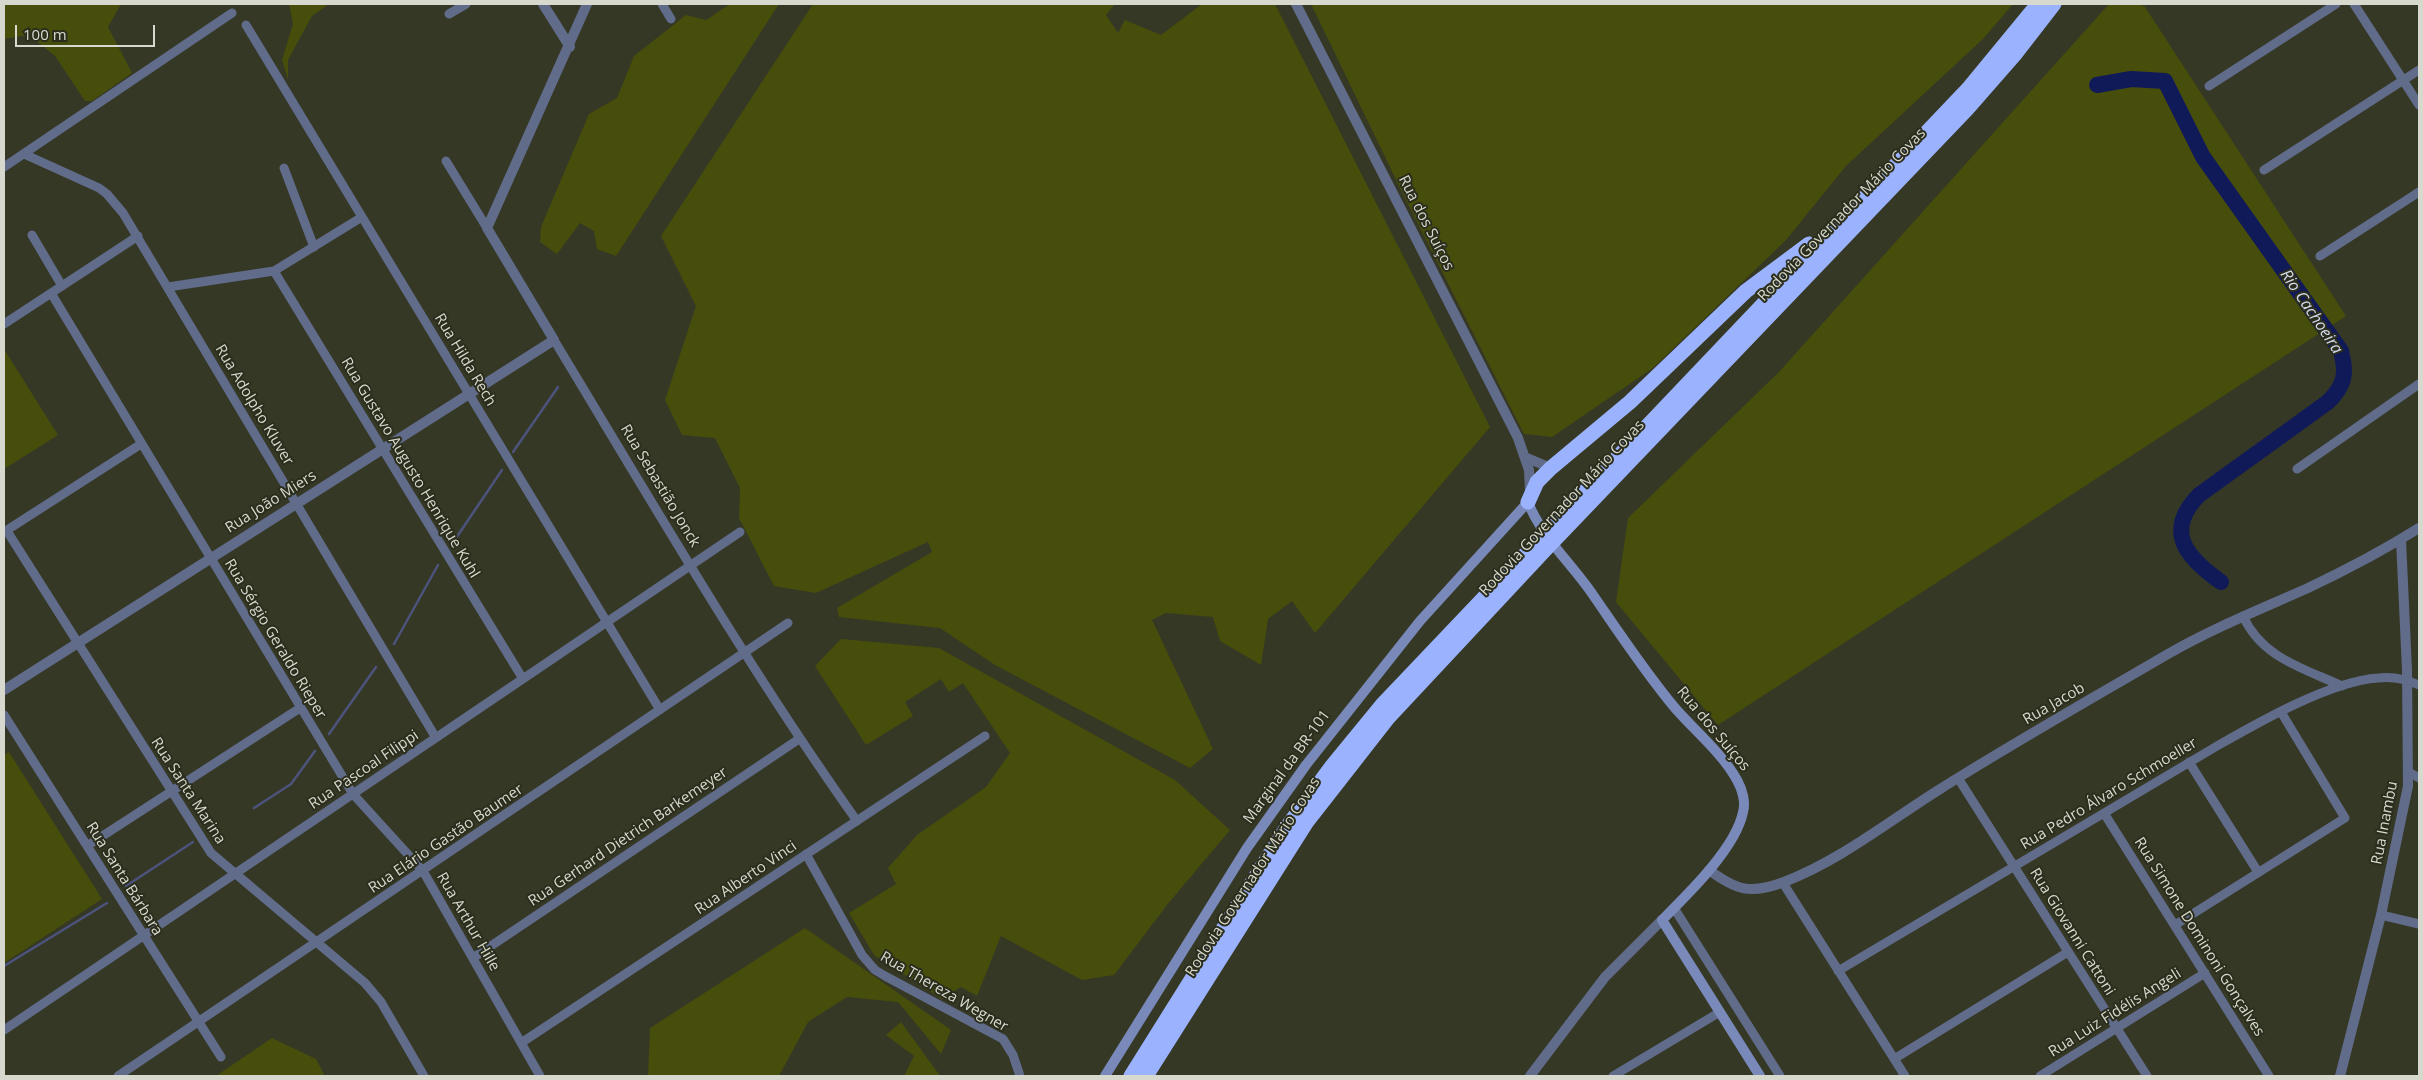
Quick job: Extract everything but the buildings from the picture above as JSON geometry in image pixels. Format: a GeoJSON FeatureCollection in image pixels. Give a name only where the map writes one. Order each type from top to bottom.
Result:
{"type":"FeatureCollection","features":[{"type":"Feature","properties":{"kind":"highway","name":"Rodovia Governador Mário Covas"},"geometry":{"type":"LineString","coordinates":[[1557,529],[1842,220],[1968,89],[2038,4]]}},
{"type":"Feature","properties":{"kind":"highway","name":"Rodovia Governador Mário Covas"},"geometry":{"type":"LineString","coordinates":[[1131,1076],[1261,866],[1332,766],[1382,705],[1557,529],[1967,109],[2016,53],[2054,4]]}},
{"type":"Feature","properties":{"kind":"highway"},"geometry":{"type":"LineString","coordinates":[[1528,502],[1536,482],[1630,402],[1746,291],[1842,220]]}},
{"type":"Feature","properties":{"kind":"highway","name":"Rodovia Governador Mário Covas"},"geometry":{"type":"LineString","coordinates":[[1146,1076],[1276,868],[1331,788],[1388,718],[1541,545]]}},
{"type":"Feature","properties":{"kind":"main road","name":"Rua dos Suíços"},"geometry":{"type":"LineString","coordinates":[[1528,502],[1537,524],[1590,592],[1642,666],[1668,699],[1728,766],[1740,786],[1744,805],[1740,822],[1709,870],[1662,920]]}},
{"type":"Feature","properties":{"kind":"main road","name":"Marginal da BR-101"},"geometry":{"type":"LineString","coordinates":[[1105,1076],[1247,848],[1301,771],[1420,621],[1528,502]]}},
{"type":"Feature","properties":{"kind":"main road"},"geometry":{"type":"LineString","coordinates":[[1662,920],[1760,1076]]}},
{"type":"Feature","properties":{"kind":"street"},"geometry":{"type":"LineString","coordinates":[[449,14],[466,4]]}},
{"type":"Feature","properties":{"kind":"street"},"geometry":{"type":"LineString","coordinates":[[543,4],[570,47]]}},
{"type":"Feature","properties":{"kind":"street"},"geometry":{"type":"LineString","coordinates":[[487,228],[570,47],[587,4]]}},
{"type":"Feature","properties":{"kind":"street"},"geometry":{"type":"LineString","coordinates":[[662,4],[671,19]]}},
{"type":"Feature","properties":{"kind":"street","name":"Rua dos Suíços"},"geometry":{"type":"LineString","coordinates":[[1296,4],[1527,458],[1530,480],[1528,502]]}},
{"type":"Feature","properties":{"kind":"street"},"geometry":{"type":"LineString","coordinates":[[2209,86],[2336,4]]}},
{"type":"Feature","properties":{"kind":"street"},"geometry":{"type":"LineString","coordinates":[[2354,4],[2419,105]]}},
{"type":"Feature","properties":{"kind":"street"},"geometry":{"type":"LineString","coordinates":[[4,167],[232,13]]}},
{"type":"Feature","properties":{"kind":"street","name":"Rua Hilda Rech"},"geometry":{"type":"LineString","coordinates":[[246,25],[660,710]]}},
{"type":"Feature","properties":{"kind":"street"},"geometry":{"type":"LineString","coordinates":[[2264,170],[2419,70]]}},
{"type":"Feature","properties":{"kind":"street","name":"Rua Adolpho Kluver"},"geometry":{"type":"LineString","coordinates":[[24,154],[99,188],[115,202],[138,236],[436,738]]}},
{"type":"Feature","properties":{"kind":"street","name":"Rua Sebastião Jonck"},"geometry":{"type":"LineString","coordinates":[[446,161],[744,653],[799,739],[857,821]]}},
{"type":"Feature","properties":{"kind":"street"},"geometry":{"type":"LineString","coordinates":[[284,168],[314,247]]}},
{"type":"Feature","properties":{"kind":"street"},"geometry":{"type":"LineString","coordinates":[[2320,256],[2419,192]]}},
{"type":"Feature","properties":{"kind":"street"},"geometry":{"type":"LineString","coordinates":[[168,288],[274,272],[362,217]]}},
{"type":"Feature","properties":{"kind":"street"},"geometry":{"type":"LineString","coordinates":[[32,235],[62,286]]}},
{"type":"Feature","properties":{"kind":"street"},"geometry":{"type":"LineString","coordinates":[[4,324],[138,236]]}},
{"type":"Feature","properties":{"kind":"street","name":"Rua Gustavo Augusto Henrique Kuhl"},"geometry":{"type":"LineString","coordinates":[[274,272],[523,679]]}},
{"type":"Feature","properties":{"kind":"street","name":"Rua Sérgio Geraldo Rieper"},"geometry":{"type":"LineString","coordinates":[[51,293],[353,794]]}},
{"type":"Feature","properties":{"kind":"street","name":"Rua João Miers"},"geometry":{"type":"LineString","coordinates":[[4,690],[554,340]]}},
{"type":"Feature","properties":{"kind":"street"},"geometry":{"type":"LineString","coordinates":[[2298,469],[2419,384]]}},
{"type":"Feature","properties":{"kind":"street"},"geometry":{"type":"LineString","coordinates":[[5,531],[142,444]]}},
{"type":"Feature","properties":{"kind":"street"},"geometry":{"type":"LineString","coordinates":[[1527,458],[1551,468]]}},
{"type":"Feature","properties":{"kind":"street","name":"Rua Jacob"},"geometry":{"type":"LineString","coordinates":[[1709,870],[1730,886],[1743,890],[1783,883],[1837,855],[1958,778],[2171,652],[2243,616],[2309,587],[2401,540],[2419,528]]}},
{"type":"Feature","properties":{"kind":"street","name":"Rua Santa Marina"},"geometry":{"type":"LineString","coordinates":[[5,531],[78,642],[211,853],[234,875],[357,974],[373,992],[424,1076]]}},
{"type":"Feature","properties":{"kind":"street","name":"Rua Pascoal Filippi"},"geometry":{"type":"LineString","coordinates":[[4,1030],[740,532]]}},
{"type":"Feature","properties":{"kind":"street","name":"Rua Inambu"},"geometry":{"type":"LineString","coordinates":[[2340,1076],[2381,915],[2406,804],[2409,772],[2401,540]]}},
{"type":"Feature","properties":{"kind":"street"},"geometry":{"type":"LineString","coordinates":[[2243,616],[2253,636],[2272,652],[2342,686]]}},
{"type":"Feature","properties":{"kind":"street","name":"Rua Elário Gastão Baumer"},"geometry":{"type":"LineString","coordinates":[[118,1076],[788,624]]}},
{"type":"Feature","properties":{"kind":"street","name":"Rua Pedro Álvaro Schmoeller"},"geometry":{"type":"LineString","coordinates":[[1838,971],[2189,762],[2280,712],[2342,686],[2378,678],[2407,680],[2419,685]]}},
{"type":"Feature","properties":{"kind":"street"},"geometry":{"type":"LineString","coordinates":[[87,846],[300,708]]}},
{"type":"Feature","properties":{"kind":"street"},"geometry":{"type":"LineString","coordinates":[[2175,925],[2345,818],[2280,712]]}},
{"type":"Feature","properties":{"kind":"street","name":"Rua Santa Bárbara"},"geometry":{"type":"LineString","coordinates":[[4,715],[221,1057]]}},
{"type":"Feature","properties":{"kind":"street","name":"Rua Alberto Vinci"},"geometry":{"type":"LineString","coordinates":[[521,1043],[985,736]]}},
{"type":"Feature","properties":{"kind":"street","name":"Rua Gerhard Dietrich Barkemeyer"},"geometry":{"type":"LineString","coordinates":[[473,958],[799,739]]}},
{"type":"Feature","properties":{"kind":"street"},"geometry":{"type":"LineString","coordinates":[[2189,762],[2258,872]]}},
{"type":"Feature","properties":{"kind":"street"},"geometry":{"type":"LineString","coordinates":[[2409,772],[2419,778]]}},
{"type":"Feature","properties":{"kind":"street","name":"Rua Giovanni Cattoni"},"geometry":{"type":"LineString","coordinates":[[1958,778],[2147,1076]]}},
{"type":"Feature","properties":{"kind":"street","name":"Rua Arthur Hille"},"geometry":{"type":"LineString","coordinates":[[353,794],[423,871],[540,1076]]}},
{"type":"Feature","properties":{"kind":"street","name":"Rua Simone Dominoni Gonçalves"},"geometry":{"type":"LineString","coordinates":[[2104,812],[2269,1076]]}},
{"type":"Feature","properties":{"kind":"street","name":"Rua Thereza Wegner"},"geometry":{"type":"LineString","coordinates":[[806,854],[868,962],[885,976],[1003,1039],[1013,1055],[1020,1076]]}},
{"type":"Feature","properties":{"kind":"street"},"geometry":{"type":"LineString","coordinates":[[1783,883],[1905,1076]]}},
{"type":"Feature","properties":{"kind":"street"},"geometry":{"type":"LineString","coordinates":[[1674,908],[1780,1076]]}},
{"type":"Feature","properties":{"kind":"street"},"geometry":{"type":"LineString","coordinates":[[2381,915],[2419,924]]}},
{"type":"Feature","properties":{"kind":"street","name":"Rua dos Suíços"},"geometry":{"type":"LineString","coordinates":[[1530,1076],[1605,977],[1662,920]]}},
{"type":"Feature","properties":{"kind":"street"},"geometry":{"type":"LineString","coordinates":[[1894,1059],[2068,952]]}},
{"type":"Feature","properties":{"kind":"street","name":"Rua Luiz Fidélis Angeli"},"geometry":{"type":"LineString","coordinates":[[2040,1076],[2205,973]]}},
{"type":"Feature","properties":{"kind":"street"},"geometry":{"type":"LineString","coordinates":[[1613,1076],[1629,1072],[1720,1012]]}},
{"type":"Feature","properties":{"kind":"green space"},"geometry":{"type":"Polygon","coordinates":[[[4,4],[121,4],[108,27],[132,73],[92,101],[85,101],[55,56],[29,35],[4,39],[4,4]]]}},
{"type":"Feature","properties":{"kind":"green space"},"geometry":{"type":"Polygon","coordinates":[[[289,4],[329,4],[312,16],[288,60],[288,80],[282,60],[293,24],[289,4]]]}},
{"type":"Feature","properties":{"kind":"green space"},"geometry":{"type":"Polygon","coordinates":[[[730,4],[779,4],[616,256],[597,249],[594,231],[580,223],[557,254],[540,242],[541,227],[589,114],[617,98],[634,56],[686,15],[706,20],[730,4]]]}},
{"type":"Feature","properties":{"kind":"green space"},"geometry":{"type":"Polygon","coordinates":[[[813,4],[1115,4],[1106,15],[1118,33],[1125,20],[1161,35],[1202,4],[1275,4],[1490,427],[1315,633],[1292,601],[1268,619],[1261,665],[1220,641],[1213,617],[1166,613],[1152,620],[1213,749],[1190,768],[995,665],[940,628],[839,617],[837,608],[932,552],[928,542],[816,593],[774,586],[739,518],[740,488],[715,438],[682,435],[665,400],[696,306],[661,236],[813,4]]]}},
{"type":"Feature","properties":{"kind":"green space"},"geometry":{"type":"Polygon","coordinates":[[[1311,4],[2013,4],[1983,39],[1846,166],[1786,240],[1653,368],[1552,437],[1524,434],[1402,192],[1311,4]]]}},
{"type":"Feature","properties":{"kind":"green space"},"geometry":{"type":"Polygon","coordinates":[[[2109,4],[2140,4],[2145,7],[2346,316],[1718,725],[1616,602],[1628,518],[1779,372],[2109,4]]]}},
{"type":"Feature","properties":{"kind":"green space"},"geometry":{"type":"Polygon","coordinates":[[[4,349],[58,435],[4,469],[4,349]]]}},
{"type":"Feature","properties":{"kind":"green space"},"geometry":{"type":"Polygon","coordinates":[[[841,639],[939,648],[1175,780],[1230,830],[1167,905],[1114,975],[1082,980],[1001,936],[977,996],[961,987],[942,999],[874,955],[849,913],[896,884],[888,868],[917,835],[986,787],[1010,753],[963,683],[949,692],[941,679],[905,702],[913,716],[866,745],[815,666],[841,639]]]}},
{"type":"Feature","properties":{"kind":"green space"},"geometry":{"type":"Polygon","coordinates":[[[9,752],[102,899],[4,963],[4,755],[9,752]]]}},
{"type":"Feature","properties":{"kind":"green space"},"geometry":{"type":"Polygon","coordinates":[[[805,928],[951,1030],[941,1054],[898,1002],[847,997],[808,1022],[779,1076],[648,1076],[650,1028],[805,928]]]}},
{"type":"Feature","properties":{"kind":"green space"},"geometry":{"type":"Polygon","coordinates":[[[901,1022],[940,1076],[904,1076],[914,1056],[886,1035],[901,1022]]]}},
{"type":"Feature","properties":{"kind":"green space"},"geometry":{"type":"Polygon","coordinates":[[[272,1038],[316,1059],[325,1076],[216,1076],[272,1038]]]}},
{"type":"Feature","properties":{"kind":"waterway","name":"Rio Cachoeira"},"geometry":{"type":"LineString","coordinates":[[2097,85],[2131,79],[2165,81],[2203,157],[2341,351],[2344,373],[2341,384],[2334,396],[2199,495],[2188,508],[2182,521],[2181,532],[2184,543],[2198,563],[2221,582]]}},
{"type":"Feature","properties":{"kind":"waterway"},"geometry":{"type":"LineString","coordinates":[[513,452],[558,387]]}},
{"type":"Feature","properties":{"kind":"waterway"},"geometry":{"type":"LineString","coordinates":[[452,544],[502,470]]}},
{"type":"Feature","properties":{"kind":"waterway"},"geometry":{"type":"LineString","coordinates":[[394,644],[438,565]]}},
{"type":"Feature","properties":{"kind":"waterway"},"geometry":{"type":"LineString","coordinates":[[329,734],[376,667]]}},
{"type":"Feature","properties":{"kind":"waterway"},"geometry":{"type":"LineString","coordinates":[[254,808],[291,784],[315,751]]}},
{"type":"Feature","properties":{"kind":"waterway"},"geometry":{"type":"LineString","coordinates":[[126,886],[193,842]]}},
{"type":"Feature","properties":{"kind":"waterway"},"geometry":{"type":"LineString","coordinates":[[4,966],[107,903]]}}]}
